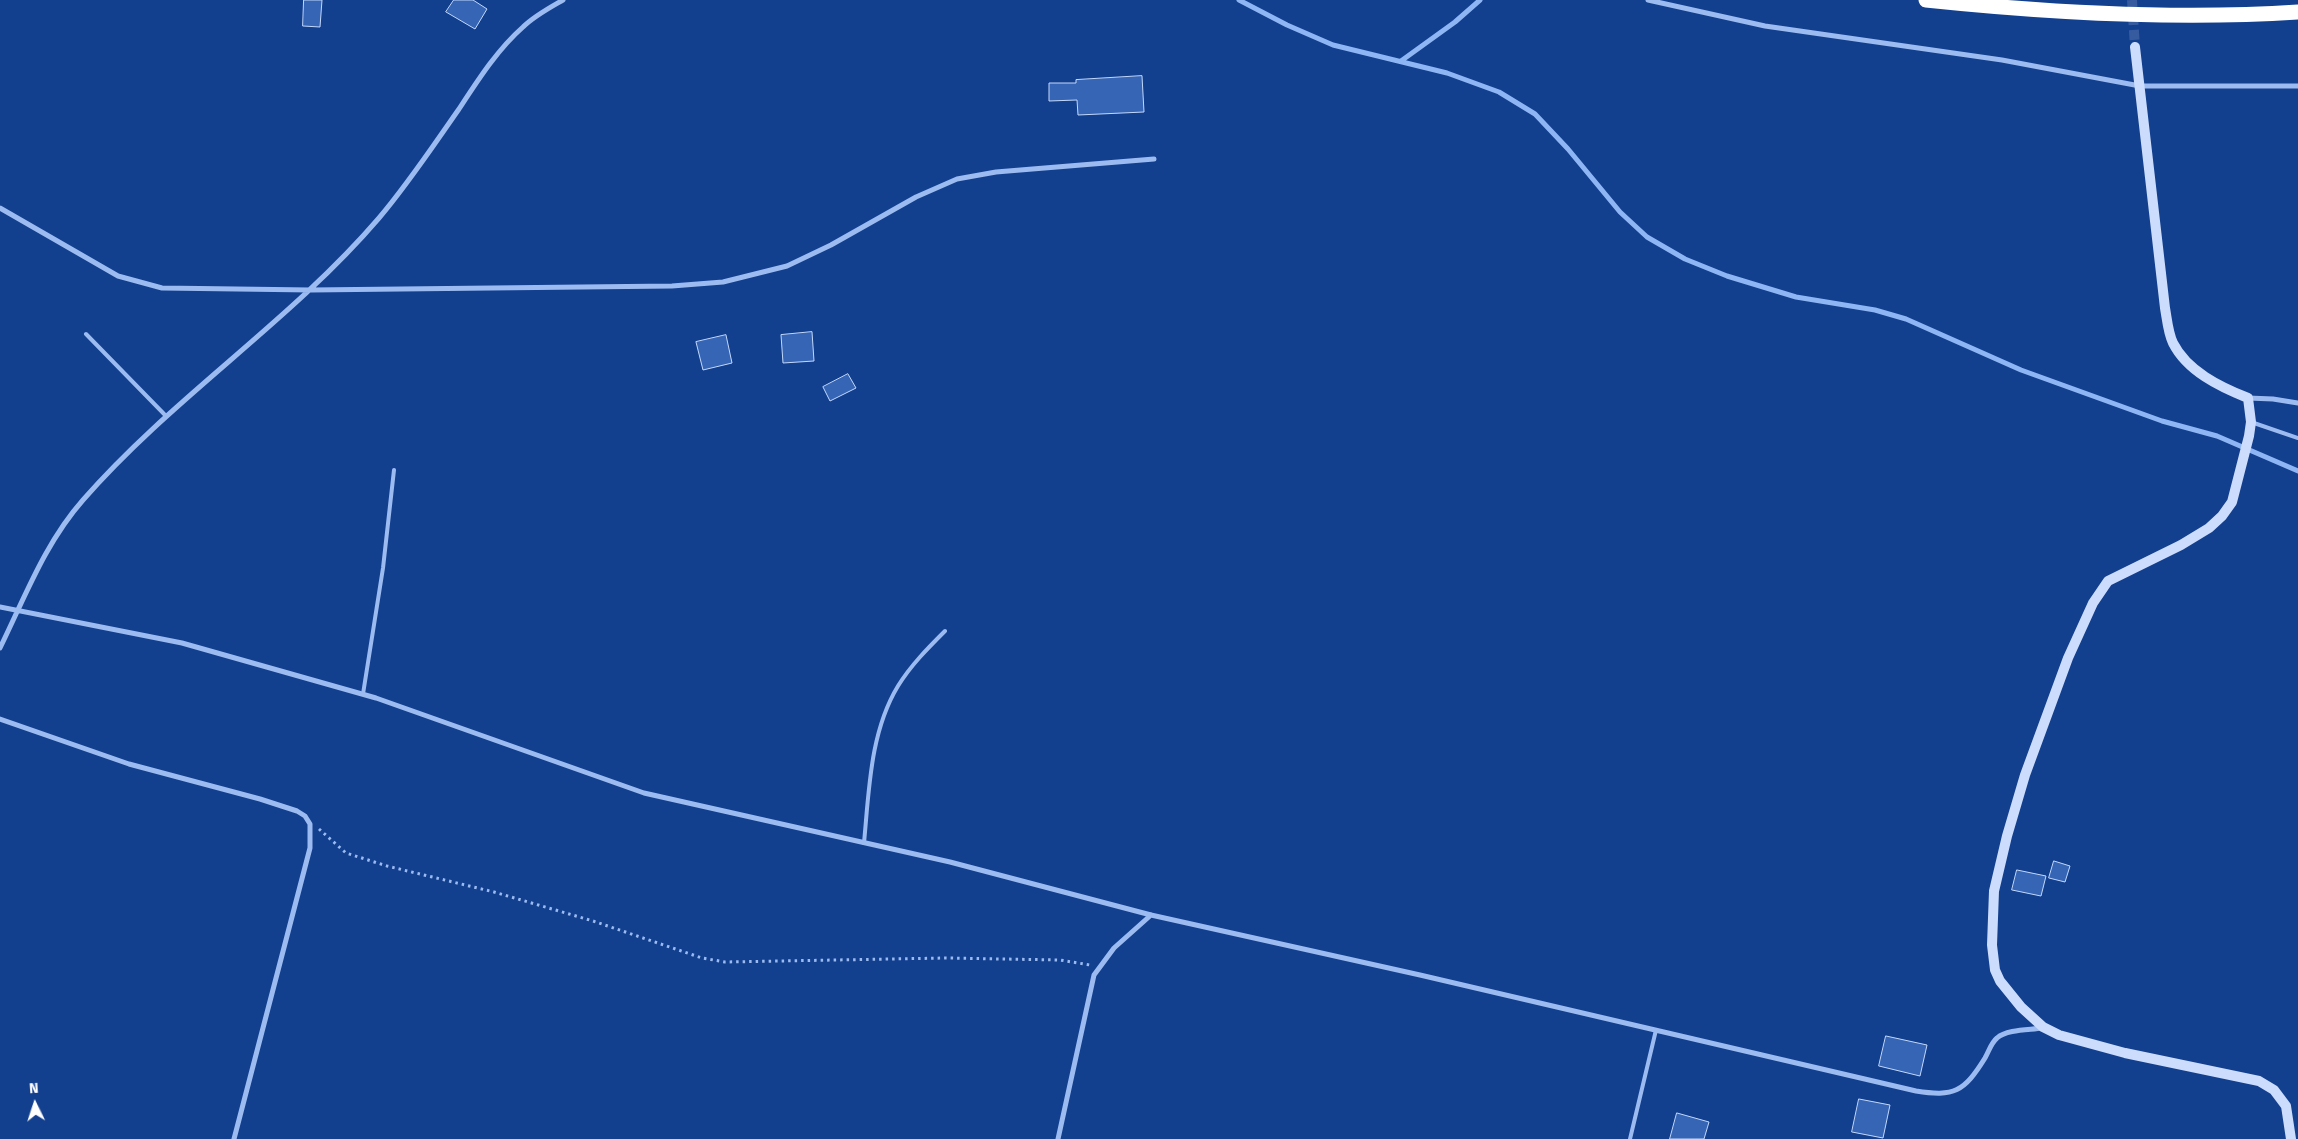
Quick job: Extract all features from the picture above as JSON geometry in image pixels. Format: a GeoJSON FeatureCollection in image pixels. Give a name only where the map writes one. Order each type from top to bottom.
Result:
{"type":"FeatureCollection","features":[{"type":"Feature","properties":{"kind":"highway"},"geometry":{"type":"LineString","coordinates":[[1926,0],[2076,13],[2156,16],[2298,12]]}},
{"type":"Feature","properties":{"kind":"street"},"geometry":{"type":"LineString","coordinates":[[0,648],[49,545],[82,501],[166,416],[311,290],[379,218],[428,155],[505,46],[524,26],[562,0]]}},
{"type":"Feature","properties":{"kind":"street"},"geometry":{"type":"LineString","coordinates":[[1648,0],[1765,26],[2002,60],[2140,86],[2298,86]]}},
{"type":"Feature","properties":{"kind":"street"},"geometry":{"type":"LineString","coordinates":[[2134,47],[2165,308],[2172,341],[2180,354],[2197,371],[2214,382],[2248,398],[2298,403]]}},
{"type":"Feature","properties":{"kind":"street"},"geometry":{"type":"LineString","coordinates":[[0,208],[118,276],[144,284],[201,290],[610,288],[723,282],[788,266],[831,246],[916,197],[957,179],[996,172],[1154,159]]}},
{"type":"Feature","properties":{"kind":"street"},"geometry":{"type":"LineString","coordinates":[[2248,398],[2251,422],[2249,436],[2232,502],[2222,516],[2208,528],[2181,545],[2114,577],[2101,589],[2068,658],[2025,775],[2007,836],[1994,891],[1993,955],[2000,981],[2021,1007],[2043,1027],[2066,1037],[2125,1053],[2259,1081],[2274,1090],[2286,1106],[2291,1139]]}},
{"type":"Feature","properties":{"kind":"street"},"geometry":{"type":"LineString","coordinates":[[0,607],[182,643],[363,694],[644,793],[950,862],[1152,915],[1916,1091],[1939,1095],[1956,1091],[1964,1085],[1985,1058],[1993,1043],[2001,1036],[2043,1027]]}},
{"type":"Feature","properties":{"kind":"street"},"geometry":{"type":"LineString","coordinates":[[0,719],[129,764],[260,799],[297,811],[305,816],[310,824],[310,848],[234,1139]]}},
{"type":"Feature","properties":{"kind":"street"},"geometry":{"type":"LineString","coordinates":[[1058,1139],[1089,987],[1098,966],[1125,938],[1152,915]]}},
{"type":"Feature","properties":{"kind":"lane"},"geometry":{"type":"LineString","coordinates":[[86,334],[166,416]]}},
{"type":"Feature","properties":{"kind":"lane"},"geometry":{"type":"LineString","coordinates":[[2251,422],[2298,438]]}},
{"type":"Feature","properties":{"kind":"lane"},"geometry":{"type":"LineString","coordinates":[[363,694],[383,568],[394,470]]}},
{"type":"Feature","properties":{"kind":"lane"},"geometry":{"type":"LineString","coordinates":[[864,843],[870,776],[880,726],[897,687],[918,657],[945,631]]}},
{"type":"Feature","properties":{"kind":"lane"},"geometry":{"type":"LineString","coordinates":[[1630,1139],[1656,1030]]}},
{"type":"Feature","properties":{"kind":"path"},"geometry":{"type":"LineString","coordinates":[[310,824],[323,830],[346,853],[387,866],[494,892],[593,921],[702,958],[725,962],[946,958],[1060,960],[1098,966]]}},
{"type":"Feature","properties":{"kind":"building"},"geometry":{"type":"Polygon","coordinates":[[[304,0],[322,0],[320,27],[303,26],[304,0]]]}},
{"type":"Feature","properties":{"kind":"building"},"geometry":{"type":"Polygon","coordinates":[[[454,0],[473,0],[487,9],[475,29],[446,12],[454,0]]]}},
{"type":"Feature","properties":{"kind":"building"},"geometry":{"type":"Polygon","coordinates":[[[1142,76],[1144,112],[1078,115],[1077,100],[1049,101],[1049,83],[1076,83],[1076,80],[1142,76]]]}},
{"type":"Feature","properties":{"kind":"building"},"geometry":{"type":"Polygon","coordinates":[[[812,332],[814,361],[783,363],[781,335],[812,332]]]}},
{"type":"Feature","properties":{"kind":"building"},"geometry":{"type":"Polygon","coordinates":[[[726,335],[732,363],[703,370],[696,342],[726,335]]]}},
{"type":"Feature","properties":{"kind":"building"},"geometry":{"type":"Polygon","coordinates":[[[848,374],[856,388],[830,401],[823,387],[848,374]]]}},
{"type":"Feature","properties":{"kind":"building"},"geometry":{"type":"Polygon","coordinates":[[[2054,861],[2070,866],[2065,882],[2049,878],[2054,861]]]}},
{"type":"Feature","properties":{"kind":"building"},"geometry":{"type":"Polygon","coordinates":[[[2017,870],[2046,876],[2041,896],[2012,890],[2017,870]]]}},
{"type":"Feature","properties":{"kind":"building"},"geometry":{"type":"Polygon","coordinates":[[[1886,1036],[1927,1045],[1920,1076],[1879,1066],[1886,1036]]]}},
{"type":"Feature","properties":{"kind":"building"},"geometry":{"type":"Polygon","coordinates":[[[1859,1099],[1890,1105],[1883,1138],[1852,1132],[1859,1099]]]}},
{"type":"Feature","properties":{"kind":"building"},"geometry":{"type":"Polygon","coordinates":[[[1677,1113],[1709,1122],[1704,1139],[1670,1139],[1677,1113]]]}},
{"type":"Feature","properties":{"kind":"waterway"},"geometry":{"type":"LineString","coordinates":[[1239,0],[1287,25],[1333,45],[1447,73],[1499,92],[1535,114],[1568,149],[1620,212],[1647,237],[1685,259],[1727,276],[1796,297],[1875,310],[1906,319],[2021,370],[2162,421],[2217,436],[2298,471]]}},
{"type":"Feature","properties":{"kind":"waterway"},"geometry":{"type":"LineString","coordinates":[[1401,61],[1455,22],[1480,0]]}},
{"type":"Feature","properties":{"kind":"tunnel"},"geometry":{"type":"LineString","coordinates":[[2132,0],[2135,47]]}}]}
